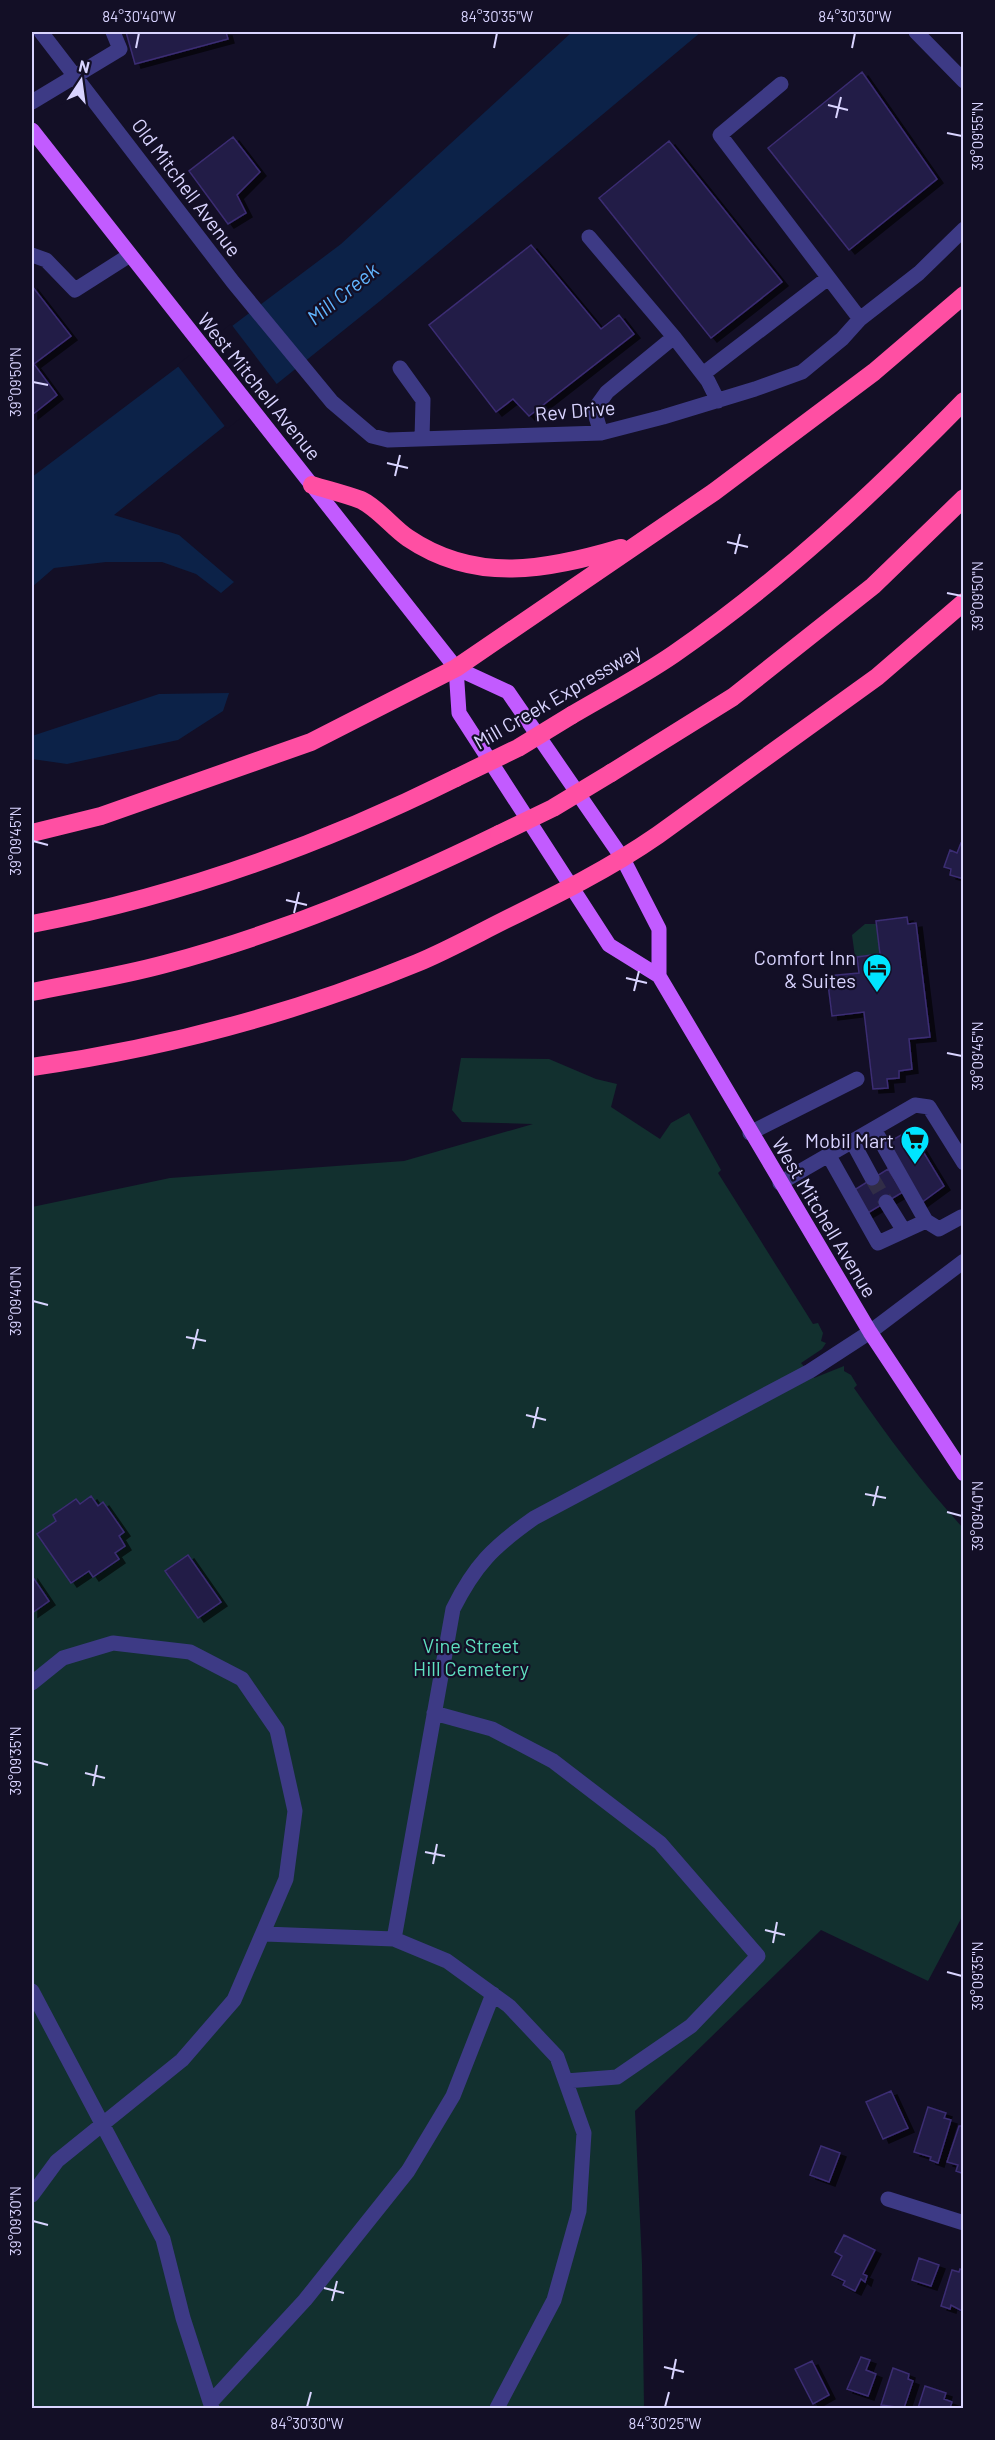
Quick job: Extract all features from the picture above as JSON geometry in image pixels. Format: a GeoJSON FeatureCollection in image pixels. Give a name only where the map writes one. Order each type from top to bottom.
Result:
{"type":"FeatureCollection","features":[{"type":"Feature","properties":{"kind":"highway"},"geometry":{"type":"LineString","coordinates":[[32,833],[101,816],[311,742],[456,668],[714,492],[920,335],[963,295]]}},
{"type":"Feature","properties":{"kind":"highway","name":"Mill Creek Expressway"},"geometry":{"type":"LineString","coordinates":[[32,924],[92,912],[247,867],[379,816],[518,748],[673,654],[756,592],[836,526],[963,401]]}},
{"type":"Feature","properties":{"kind":"highway"},"geometry":{"type":"LineString","coordinates":[[312,485],[362,501],[407,537],[437,555],[472,564],[518,570],[567,564],[637,543]]}},
{"type":"Feature","properties":{"kind":"highway"},"geometry":{"type":"LineString","coordinates":[[32,992],[165,964],[269,931],[397,884],[553,808],[734,697],[873,586],[963,498]]}},
{"type":"Feature","properties":{"kind":"highway"},"geometry":{"type":"LineString","coordinates":[[32,1067],[99,1058],[221,1030],[320,1000],[419,962],[572,886],[623,859],[877,677],[963,602]]}},
{"type":"Feature","properties":{"kind":"main road","name":"West Mitchell Avenue"},"geometry":{"type":"LineString","coordinates":[[32,130],[456,668],[508,692],[623,859],[659,929],[659,976]]}},
{"type":"Feature","properties":{"kind":"main road","name":"West Mitchell Avenue"},"geometry":{"type":"LineString","coordinates":[[456,668],[459,713],[609,945],[659,976],[870,1332],[963,1474]]}},
{"type":"Feature","properties":{"kind":"street","name":"Old Mitchell Avenue"},"geometry":{"type":"LineString","coordinates":[[41,32],[233,282]]}},
{"type":"Feature","properties":{"kind":"street"},"geometry":{"type":"LineString","coordinates":[[32,102],[120,49],[112,32]]}},
{"type":"Feature","properties":{"kind":"street"},"geometry":{"type":"LineString","coordinates":[[916,32],[963,81]]}},
{"type":"Feature","properties":{"kind":"street"},"geometry":{"type":"LineString","coordinates":[[781,84],[720,135],[860,319]]}},
{"type":"Feature","properties":{"kind":"street","name":"Rev Drive"},"geometry":{"type":"LineString","coordinates":[[233,282],[332,402],[372,436],[388,440],[601,433],[718,400],[802,372],[842,339],[860,319],[919,273],[963,229]]}},
{"type":"Feature","properties":{"kind":"street"},"geometry":{"type":"LineString","coordinates":[[590,237],[674,337],[703,374],[718,400]]}},
{"type":"Feature","properties":{"kind":"street"},"geometry":{"type":"LineString","coordinates":[[32,255],[46,260],[75,290],[130,255]]}},
{"type":"Feature","properties":{"kind":"street"},"geometry":{"type":"LineString","coordinates":[[703,374],[828,278]]}},
{"type":"Feature","properties":{"kind":"street"},"geometry":{"type":"LineString","coordinates":[[601,433],[594,410],[607,392],[674,337]]}},
{"type":"Feature","properties":{"kind":"street"},"geometry":{"type":"LineString","coordinates":[[400,368],[423,400],[422,439]]}},
{"type":"Feature","properties":{"kind":"street"},"geometry":{"type":"LineString","coordinates":[[750,1133],[857,1079]]}},
{"type":"Feature","properties":{"kind":"street"},"geometry":{"type":"LineString","coordinates":[[780,1183],[915,1105],[929,1107],[963,1163]]}},
{"type":"Feature","properties":{"kind":"street"},"geometry":{"type":"LineString","coordinates":[[873,1129],[926,1221],[939,1229],[963,1217]]}},
{"type":"Feature","properties":{"kind":"street"},"geometry":{"type":"LineString","coordinates":[[852,1141],[872,1178]]}},
{"type":"Feature","properties":{"kind":"street"},"geometry":{"type":"LineString","coordinates":[[829,1156],[878,1243],[926,1221]]}},
{"type":"Feature","properties":{"kind":"street"},"geometry":{"type":"LineString","coordinates":[[886,1202],[904,1231]]}},
{"type":"Feature","properties":{"kind":"street"},"geometry":{"type":"LineString","coordinates":[[394,1940],[453,1609],[469,1578],[496,1545],[534,1518],[810,1371],[870,1332],[963,1262]]}},
{"type":"Feature","properties":{"kind":"street"},"geometry":{"type":"LineString","coordinates":[[32,1683],[63,1658],[113,1643],[190,1652],[242,1679],[277,1730],[296,1811],[286,1880],[265,1934],[234,2000],[182,2061],[57,2161],[32,2195]]}},
{"type":"Feature","properties":{"kind":"street"},"geometry":{"type":"LineString","coordinates":[[434,1713],[492,1729],[553,1761],[660,1843],[758,1956],[691,2026],[617,2077],[566,2081]]}},
{"type":"Feature","properties":{"kind":"street"},"geometry":{"type":"LineString","coordinates":[[265,1934],[394,1940],[447,1960],[509,2006],[557,2057],[584,2133],[579,2211],[554,2300],[498,2409]]}},
{"type":"Feature","properties":{"kind":"street"},"geometry":{"type":"LineString","coordinates":[[32,1991],[164,2239],[183,2318],[211,2405]]}},
{"type":"Feature","properties":{"kind":"street"},"geometry":{"type":"LineString","coordinates":[[211,2405],[304,2300],[408,2171],[453,2096],[493,1994]]}},
{"type":"Feature","properties":{"kind":"street"},"geometry":{"type":"LineString","coordinates":[[888,2199],[963,2223]]}},
{"type":"Feature","properties":{"kind":"green space"},"geometry":{"type":"Polygon","coordinates":[[[865,924],[877,924],[880,954],[855,957],[852,935],[865,924]]]}},
{"type":"Feature","properties":{"kind":"green space","name":"Vine Street Hill Cemetery"},"geometry":{"type":"Polygon","coordinates":[[[461,1058],[549,1059],[596,1079],[617,1084],[611,1107],[660,1139],[671,1123],[689,1113],[721,1170],[718,1173],[813,1324],[818,1323],[823,1333],[821,1341],[826,1343],[822,1349],[801,1363],[814,1378],[844,1366],[844,1371],[851,1375],[857,1385],[854,1388],[880,1424],[963,1528],[963,1915],[928,1981],[821,1930],[635,2111],[642,2264],[644,2408],[32,2408],[32,1207],[170,1178],[404,1161],[533,1124],[462,1122],[452,1110],[461,1058]]]}},
{"type":"Feature","properties":{"kind":"water","name":"Mill Creek"},"geometry":{"type":"Polygon","coordinates":[[[572,32],[701,32],[380,301],[114,515],[179,535],[234,582],[221,593],[196,574],[162,562],[106,562],[54,568],[32,587],[32,477],[341,244],[572,32]]]}},
{"type":"Feature","properties":{"kind":"water"},"geometry":{"type":"Polygon","coordinates":[[[229,693],[223,711],[178,740],[67,764],[32,759],[32,736],[159,694],[229,693]]]}},
{"type":"Feature","properties":{"kind":"pier"},"geometry":{"type":"Polygon","coordinates":[[[231,324],[279,387],[227,429],[177,365],[231,324]]]}},
{"type":"Feature","properties":{"kind":"building"},"geometry":{"type":"Polygon","coordinates":[[[126,32],[226,32],[228,39],[135,64],[126,32]]]}},
{"type":"Feature","properties":{"kind":"building"},"geometry":{"type":"Polygon","coordinates":[[[862,72],[937,179],[849,250],[768,148],[862,72]]]}},
{"type":"Feature","properties":{"kind":"building"},"geometry":{"type":"Polygon","coordinates":[[[233,137],[260,172],[237,195],[246,213],[228,224],[189,171],[233,137]]]}},
{"type":"Feature","properties":{"kind":"building"},"geometry":{"type":"Polygon","coordinates":[[[669,141],[782,282],[711,338],[599,198],[669,141]]]}},
{"type":"Feature","properties":{"kind":"building"},"geometry":{"type":"Polygon","coordinates":[[[531,245],[601,329],[619,315],[634,334],[529,416],[513,399],[496,412],[429,325],[531,245]]]}},
{"type":"Feature","properties":{"kind":"building"},"geometry":{"type":"Polygon","coordinates":[[[32,286],[71,336],[34,364],[57,395],[32,415],[32,286]]]}},
{"type":"Feature","properties":{"kind":"building"},"geometry":{"type":"Polygon","coordinates":[[[961,843],[964,844],[964,879],[950,875],[951,869],[944,867],[950,850],[957,853],[961,843]]]}},
{"type":"Feature","properties":{"kind":"building","name":"Comfort Inn & Suites"},"geometry":{"type":"Polygon","coordinates":[[[907,917],[908,924],[916,923],[930,1037],[909,1039],[912,1069],[899,1071],[899,1078],[887,1079],[888,1088],[873,1089],[864,1012],[832,1016],[827,976],[859,973],[857,957],[880,954],[876,921],[907,917]]]}},
{"type":"Feature","properties":{"kind":"building","name":"Mobil Mart"},"geometry":{"type":"Polygon","coordinates":[[[910,1130],[944,1186],[921,1203],[887,1143],[910,1130]]]}},
{"type":"Feature","properties":{"kind":"building"},"geometry":{"type":"Polygon","coordinates":[[[888,1169],[903,1192],[866,1214],[851,1192],[888,1169]]]}},
{"type":"Feature","properties":{"kind":"building"},"geometry":{"type":"Polygon","coordinates":[[[91,1496],[98,1506],[103,1502],[124,1532],[119,1536],[125,1546],[115,1553],[119,1559],[93,1577],[89,1571],[71,1583],[37,1534],[56,1521],[53,1515],[76,1499],[80,1504],[91,1496]]]}},
{"type":"Feature","properties":{"kind":"building"},"geometry":{"type":"Polygon","coordinates":[[[188,1555],[221,1602],[198,1618],[165,1571],[188,1555]]]}},
{"type":"Feature","properties":{"kind":"building"},"geometry":{"type":"Polygon","coordinates":[[[32,1576],[49,1601],[32,1613],[32,1576]]]}},
{"type":"Feature","properties":{"kind":"building"},"geometry":{"type":"Polygon","coordinates":[[[891,2091],[908,2128],[883,2139],[866,2102],[891,2091]]]}},
{"type":"Feature","properties":{"kind":"building"},"geometry":{"type":"Polygon","coordinates":[[[928,2107],[946,2113],[944,2118],[951,2120],[938,2163],[930,2160],[931,2157],[914,2152],[928,2107]]]}},
{"type":"Feature","properties":{"kind":"building"},"geometry":{"type":"Polygon","coordinates":[[[964,2123],[964,2174],[956,2171],[958,2165],[947,2162],[959,2126],[964,2123]]]}},
{"type":"Feature","properties":{"kind":"building"},"geometry":{"type":"Polygon","coordinates":[[[821,2146],[840,2153],[829,2182],[810,2175],[821,2146]]]}},
{"type":"Feature","properties":{"kind":"building"},"geometry":{"type":"Polygon","coordinates":[[[844,2235],[875,2250],[863,2274],[867,2276],[865,2282],[861,2279],[855,2291],[843,2285],[845,2281],[832,2275],[842,2256],[835,2252],[844,2235]]]}},
{"type":"Feature","properties":{"kind":"building"},"geometry":{"type":"Polygon","coordinates":[[[919,2258],[939,2265],[931,2286],[912,2280],[919,2258]]]}},
{"type":"Feature","properties":{"kind":"building"},"geometry":{"type":"Polygon","coordinates":[[[960,2269],[964,2270],[964,2312],[951,2305],[950,2309],[941,2306],[952,2270],[959,2272],[960,2269]]]}},
{"type":"Feature","properties":{"kind":"building"},"geometry":{"type":"Polygon","coordinates":[[[861,2357],[870,2360],[866,2370],[876,2374],[868,2396],[847,2389],[861,2357]]]}},
{"type":"Feature","properties":{"kind":"building"},"geometry":{"type":"Polygon","coordinates":[[[812,2361],[829,2395],[813,2404],[795,2369],[812,2361]]]}},
{"type":"Feature","properties":{"kind":"building"},"geometry":{"type":"Polygon","coordinates":[[[893,2368],[909,2374],[908,2379],[913,2381],[904,2408],[881,2405],[893,2368]]]}},
{"type":"Feature","properties":{"kind":"building"},"geometry":{"type":"Polygon","coordinates":[[[925,2386],[946,2393],[944,2399],[952,2402],[950,2408],[918,2408],[925,2386]]]}},
{"type":"Feature","properties":{"kind":"tunnel"},"geometry":{"type":"LineString","coordinates":[[872,1178],[886,1202]]}},
{"type":"Feature","properties":{"kind":"place","name":"Comfort Inn & Suites"},"geometry":{"type":"Point","coordinates":[877,994]}},
{"type":"Feature","properties":{"kind":"place","name":"Mobil Mart"},"geometry":{"type":"Point","coordinates":[915,1166]}}]}
